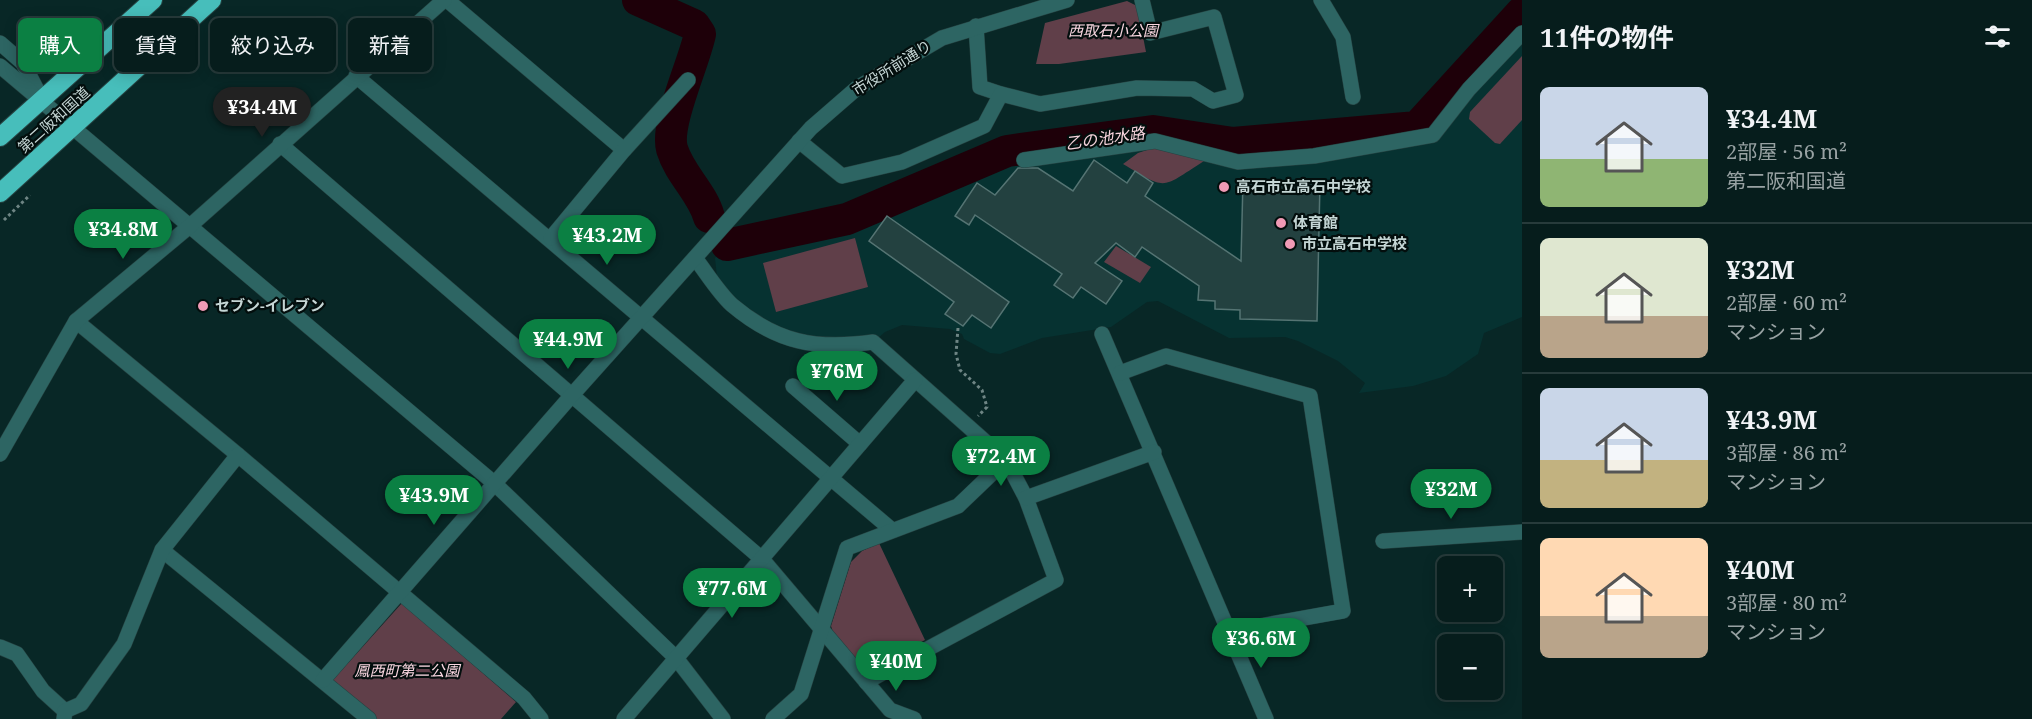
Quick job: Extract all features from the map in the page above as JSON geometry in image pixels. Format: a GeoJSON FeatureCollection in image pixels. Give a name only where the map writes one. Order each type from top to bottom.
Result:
{"type":"FeatureCollection","features":[{"type":"Feature","properties":{"kind":"highway","name":"第二阪和国道"},"geometry":{"type":"LineString","coordinates":[[0,137],[153,0]]}},
{"type":"Feature","properties":{"kind":"highway","name":"第二阪和国道"},"geometry":{"type":"LineString","coordinates":[[0,193],[212,0]]}},
{"type":"Feature","properties":{"kind":"street"},"geometry":{"type":"LineString","coordinates":[[0,454],[76,321],[191,225],[356,76],[445,0],[624,150]]}},
{"type":"Feature","properties":{"kind":"street","name":"市役所前通り"},"geometry":{"type":"LineString","coordinates":[[323,681],[398,591],[799,141],[857,88],[942,38],[1067,0]]}},
{"type":"Feature","properties":{"kind":"street"},"geometry":{"type":"LineString","coordinates":[[976,26],[980,87],[1001,94],[1040,104],[1137,88],[1193,89],[1213,100],[1236,94],[1214,17],[1150,33],[1142,0]]}},
{"type":"Feature","properties":{"kind":"street"},"geometry":{"type":"LineString","coordinates":[[1321,0],[1343,37],[1353,97]]}},
{"type":"Feature","properties":{"kind":"street"},"geometry":{"type":"LineString","coordinates":[[1024,160],[1155,141],[1238,162],[1314,156],[1433,135],[1468,89],[1522,33]]}},
{"type":"Feature","properties":{"kind":"street"},"geometry":{"type":"LineString","coordinates":[[0,43],[23,63],[42,99]]}},
{"type":"Feature","properties":{"kind":"street"},"geometry":{"type":"LineString","coordinates":[[0,66],[42,99],[72,128],[191,225],[494,483],[676,658],[723,719]]}},
{"type":"Feature","properties":{"kind":"street"},"geometry":{"type":"LineString","coordinates":[[356,76],[551,238],[892,530]]}},
{"type":"Feature","properties":{"kind":"street"},"geometry":{"type":"LineString","coordinates":[[551,238],[624,150],[688,80]]}},
{"type":"Feature","properties":{"kind":"street"},"geometry":{"type":"LineString","coordinates":[[799,141],[842,176],[852,174],[902,162],[984,126],[1001,94]]}},
{"type":"Feature","properties":{"kind":"street"},"geometry":{"type":"LineString","coordinates":[[280,144],[762,559],[890,710],[914,719]]}},
{"type":"Feature","properties":{"kind":"street"},"geometry":{"type":"LineString","coordinates":[[695,258],[731,304],[772,332],[807,345],[842,347],[873,342],[1006,460],[1026,498],[1056,580],[866,682]]}},
{"type":"Feature","properties":{"kind":"street"},"geometry":{"type":"LineString","coordinates":[[76,321],[238,454],[524,698],[541,719]]}},
{"type":"Feature","properties":{"kind":"street"},"geometry":{"type":"LineString","coordinates":[[1102,334],[1266,719]]}},
{"type":"Feature","properties":{"kind":"street"},"geometry":{"type":"LineString","coordinates":[[1120,373],[1166,356],[1310,396],[1343,611],[1227,632]]}},
{"type":"Feature","properties":{"kind":"street"},"geometry":{"type":"LineString","coordinates":[[624,719],[915,380]]}},
{"type":"Feature","properties":{"kind":"street"},"geometry":{"type":"LineString","coordinates":[[793,386],[860,444]]}},
{"type":"Feature","properties":{"kind":"street"},"geometry":{"type":"LineString","coordinates":[[1026,498],[1154,452]]}},
{"type":"Feature","properties":{"kind":"street"},"geometry":{"type":"LineString","coordinates":[[0,647],[17,654],[43,691],[65,715],[81,705],[124,644],[162,550],[238,454]]}},
{"type":"Feature","properties":{"kind":"street"},"geometry":{"type":"LineString","coordinates":[[773,719],[801,694],[847,548],[958,506],[1006,460]]}},
{"type":"Feature","properties":{"kind":"street"},"geometry":{"type":"LineString","coordinates":[[1383,541],[1522,532]]}},
{"type":"Feature","properties":{"kind":"street"},"geometry":{"type":"LineString","coordinates":[[162,550],[369,719]]}},
{"type":"Feature","properties":{"kind":"path"},"geometry":{"type":"LineString","coordinates":[[4,220],[30,195]]}},
{"type":"Feature","properties":{"kind":"path"},"geometry":{"type":"LineString","coordinates":[[958,328],[956,354],[960,370],[982,390],[987,407],[978,416],[976,433]]}},
{"type":"Feature","properties":{"kind":"shaded area","name":"高石市立高石中学校"},"geometry":{"type":"Polygon","coordinates":[[[1514,25],[1522,33],[1522,317],[1484,333],[1478,354],[1446,376],[1413,386],[1359,393],[1365,383],[1338,361],[1298,341],[1285,337],[1229,338],[1158,301],[1147,302],[1111,327],[1042,338],[1000,354],[990,353],[964,339],[962,334],[950,329],[902,325],[885,332],[877,339],[826,344],[756,319],[737,303],[717,277],[715,258],[726,248],[847,220],[1007,154],[1152,133],[1246,145],[1412,132],[1430,120],[1514,25]]]}},
{"type":"Feature","properties":{"kind":"green space","name":"西取石小公園"},"geometry":{"type":"Polygon","coordinates":[[[1127,1],[1137,6],[1146,52],[1059,64],[1036,64],[1045,23],[1127,1]]]}},
{"type":"Feature","properties":{"kind":"green space"},"geometry":{"type":"Polygon","coordinates":[[[1522,56],[1522,120],[1500,144],[1495,143],[1469,119],[1470,112],[1522,56]]]}},
{"type":"Feature","properties":{"kind":"green space"},"geometry":{"type":"Polygon","coordinates":[[[1153,148],[1204,157],[1204,161],[1179,177],[1164,183],[1148,179],[1123,164],[1138,153],[1153,148]]]}},
{"type":"Feature","properties":{"kind":"green space"},"geometry":{"type":"Polygon","coordinates":[[[855,238],[868,287],[776,312],[763,263],[855,238]]]}},
{"type":"Feature","properties":{"kind":"green space"},"geometry":{"type":"Polygon","coordinates":[[[1116,246],[1151,267],[1140,283],[1104,262],[1116,246]]]}},
{"type":"Feature","properties":{"kind":"green space"},"geometry":{"type":"Polygon","coordinates":[[[879,543],[925,640],[874,666],[862,665],[834,635],[831,626],[851,562],[862,551],[879,543]]]}},
{"type":"Feature","properties":{"kind":"green space","name":"鳳西町第二公園"},"geometry":{"type":"Polygon","coordinates":[[[402,603],[516,702],[501,719],[375,719],[331,682],[402,603]]]}},
{"type":"Feature","properties":{"kind":"building"},"geometry":{"type":"Polygon","coordinates":[[[1094,160],[1127,183],[1135,171],[1153,183],[1145,196],[1241,261],[1243,180],[1320,182],[1317,321],[1240,319],[1240,310],[1215,309],[1215,301],[1198,300],[1199,286],[1142,247],[1135,257],[1116,243],[1095,263],[1122,281],[1106,304],[1081,287],[1073,298],[1054,285],[1062,274],[975,215],[969,225],[955,216],[977,183],[995,195],[1018,168],[1038,168],[1073,191],[1094,160]]]}},
{"type":"Feature","properties":{"kind":"building"},"geometry":{"type":"Polygon","coordinates":[[[887,216],[1009,302],[991,328],[972,315],[963,326],[945,314],[954,302],[869,241],[887,216]]]}},
{"type":"Feature","properties":{"kind":"waterway","name":"乙の池水路"},"geometry":{"type":"LineString","coordinates":[[638,0],[694,25],[700,34],[676,109],[671,138],[672,149],[680,167],[701,199],[709,217]]}},
{"type":"Feature","properties":{"kind":"waterway","name":"乙の池水路"},"geometry":{"type":"LineString","coordinates":[[727,245],[847,219],[1007,151],[1153,131],[1233,143],[1417,127],[1521,13]]}},
{"type":"Feature","properties":{"kind":"place","name":"高石市立高石中学校"},"geometry":{"type":"Point","coordinates":[1224,187]}},
{"type":"Feature","properties":{"kind":"place","name":"体育館"},"geometry":{"type":"Point","coordinates":[1281,223]}},
{"type":"Feature","properties":{"kind":"place","name":"市立高石中学校"},"geometry":{"type":"Point","coordinates":[1290,244]}},
{"type":"Feature","properties":{"kind":"place","name":"セブン-イレブン"},"geometry":{"type":"Point","coordinates":[203,306]}}]}
